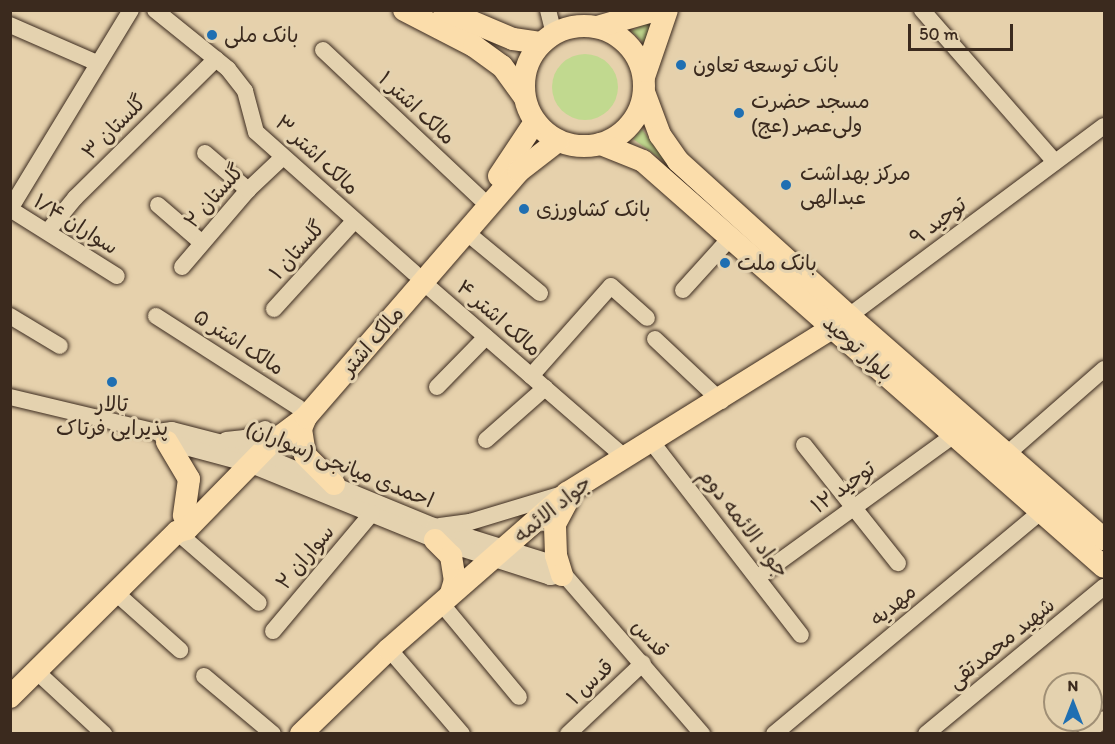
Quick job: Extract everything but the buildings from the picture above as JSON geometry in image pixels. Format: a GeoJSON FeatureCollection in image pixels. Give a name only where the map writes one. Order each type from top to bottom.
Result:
{"type":"FeatureCollection","features":[{"type":"Feature","properties":{"kind":"main road"},"geometry":{"type":"LineString","coordinates":[[404,10],[493,60],[524,96],[535,122],[558,141],[579,146],[601,144],[626,130],[635,119],[667,10]]}},
{"type":"Feature","properties":{"kind":"main road"},"geometry":{"type":"LineString","coordinates":[[444,10],[513,39],[548,38],[568,28],[597,27],[656,10]]}},
{"type":"Feature","properties":{"kind":"main road"},"geometry":{"type":"LineString","coordinates":[[597,27],[623,40],[633,51],[644,84]]}},
{"type":"Feature","properties":{"kind":"main road"},"geometry":{"type":"LineString","coordinates":[[524,96],[527,67],[548,38]]}},
{"type":"Feature","properties":{"kind":"main road","name":"بلوار توحید"},"geometry":{"type":"LineString","coordinates":[[644,84],[660,135],[678,161],[842,321],[954,435],[1104,567]]}},
{"type":"Feature","properties":{"kind":"main road","name":"مالک اشتر"},"geometry":{"type":"LineString","coordinates":[[10,697],[116,593],[248,457],[302,412],[419,277],[480,198],[510,164],[535,122]]}},
{"type":"Feature","properties":{"kind":"main road","name":"مالک اشتر"},"geometry":{"type":"LineString","coordinates":[[419,277],[466,232],[519,171],[558,141]]}},
{"type":"Feature","properties":{"kind":"main road","name":"بلوار توحید"},"geometry":{"type":"LineString","coordinates":[[601,144],[643,161],[731,237],[842,321],[1007,454],[1104,539]]}},
{"type":"Feature","properties":{"kind":"main road","name":"جواد الائمه"},"geometry":{"type":"LineString","coordinates":[[313,729],[389,649],[573,489],[623,456],[721,400],[842,321]]}},
{"type":"Feature","properties":{"kind":"main road"},"geometry":{"type":"LineString","coordinates":[[302,412],[301,429],[305,455],[334,484]]}},
{"type":"Feature","properties":{"kind":"main road","name":"مالک اشتر"},"geometry":{"type":"LineString","coordinates":[[181,524],[187,529],[227,487],[265,429],[302,412]]}},
{"type":"Feature","properties":{"kind":"main road"},"geometry":{"type":"LineString","coordinates":[[162,437],[189,479],[181,524]]}},
{"type":"Feature","properties":{"kind":"main road"},"geometry":{"type":"LineString","coordinates":[[562,575],[556,555],[555,524],[573,489]]}},
{"type":"Feature","properties":{"kind":"main road"},"geometry":{"type":"LineString","coordinates":[[434,533],[450,556],[455,580],[446,598]]}},
{"type":"Feature","properties":{"kind":"street"},"geometry":{"type":"LineString","coordinates":[[10,209],[131,10]]}},
{"type":"Feature","properties":{"kind":"street","name":"مالک اشتر ۳"},"geometry":{"type":"LineString","coordinates":[[155,10],[216,59],[245,91],[256,132],[282,158],[419,277]]}},
{"type":"Feature","properties":{"kind":"street"},"geometry":{"type":"LineString","coordinates":[[548,10],[548,38]]}},
{"type":"Feature","properties":{"kind":"street"},"geometry":{"type":"LineString","coordinates":[[922,10],[1055,162]]}},
{"type":"Feature","properties":{"kind":"street"},"geometry":{"type":"LineString","coordinates":[[10,25],[97,63]]}},
{"type":"Feature","properties":{"kind":"street","name":"مالک اشتر ۱"},"geometry":{"type":"LineString","coordinates":[[323,50],[480,198]]}},
{"type":"Feature","properties":{"kind":"street","name":"گلستان ۳"},"geometry":{"type":"LineString","coordinates":[[48,231],[75,198],[216,59]]}},
{"type":"Feature","properties":{"kind":"street","name":"توحید ۹"},"geometry":{"type":"LineString","coordinates":[[842,321],[1104,126]]}},
{"type":"Feature","properties":{"kind":"street"},"geometry":{"type":"LineString","coordinates":[[205,153],[248,190]]}},
{"type":"Feature","properties":{"kind":"street","name":"گلستان ۲"},"geometry":{"type":"LineString","coordinates":[[182,267],[248,190],[282,158]]}},
{"type":"Feature","properties":{"kind":"street"},"geometry":{"type":"LineString","coordinates":[[158,205],[202,243]]}},
{"type":"Feature","properties":{"kind":"street","name":"سواران ۱/۴"},"geometry":{"type":"LineString","coordinates":[[10,209],[117,276]]}},
{"type":"Feature","properties":{"kind":"street","name":"گلستان ۱"},"geometry":{"type":"LineString","coordinates":[[274,309],[354,221]]}},
{"type":"Feature","properties":{"kind":"street"},"geometry":{"type":"LineString","coordinates":[[466,232],[540,293]]}},
{"type":"Feature","properties":{"kind":"street"},"geometry":{"type":"LineString","coordinates":[[683,290],[731,237]]}},
{"type":"Feature","properties":{"kind":"street","name":"مالک اشتر ۴"},"geometry":{"type":"LineString","coordinates":[[419,277],[623,456]]}},
{"type":"Feature","properties":{"kind":"street"},"geometry":{"type":"LineString","coordinates":[[531,376],[611,286],[647,318]]}},
{"type":"Feature","properties":{"kind":"street"},"geometry":{"type":"LineString","coordinates":[[10,315],[60,346]]}},
{"type":"Feature","properties":{"kind":"street","name":"مالک اشتر ۵"},"geometry":{"type":"LineString","coordinates":[[156,316],[302,412]]}},
{"type":"Feature","properties":{"kind":"street"},"geometry":{"type":"LineString","coordinates":[[437,387],[486,337]]}},
{"type":"Feature","properties":{"kind":"street"},"geometry":{"type":"LineString","coordinates":[[655,339],[721,400]]}},
{"type":"Feature","properties":{"kind":"street"},"geometry":{"type":"LineString","coordinates":[[1007,454],[1104,369]]}},
{"type":"Feature","properties":{"kind":"street"},"geometry":{"type":"LineString","coordinates":[[486,440],[545,388]]}},
{"type":"Feature","properties":{"kind":"street","name":"احمدی میانجی (سواران)"},"geometry":{"type":"LineString","coordinates":[[10,397],[248,457],[334,484],[434,533]]}},
{"type":"Feature","properties":{"kind":"street"},"geometry":{"type":"LineString","coordinates":[[215,440],[245,438],[265,429]]}},
{"type":"Feature","properties":{"kind":"street","name":"احمدی میانجی (سواران)"},"geometry":{"type":"LineString","coordinates":[[162,437],[172,430],[215,440],[280,477],[372,513],[499,553]]}},
{"type":"Feature","properties":{"kind":"street","name":"توحید ۱۲"},"geometry":{"type":"LineString","coordinates":[[758,577],[954,435]]}},
{"type":"Feature","properties":{"kind":"street","name":"جواد الائمه دوم"},"geometry":{"type":"LineString","coordinates":[[651,441],[801,635]]}},
{"type":"Feature","properties":{"kind":"street"},"geometry":{"type":"LineString","coordinates":[[804,445],[856,506],[898,563]]}},
{"type":"Feature","properties":{"kind":"street"},"geometry":{"type":"LineString","coordinates":[[227,487],[251,478],[280,477]]}},
{"type":"Feature","properties":{"kind":"street"},"geometry":{"type":"LineString","coordinates":[[434,533],[573,489]]}},
{"type":"Feature","properties":{"kind":"street","name":"مهدیه"},"geometry":{"type":"LineString","coordinates":[[774,734],[1042,511]]}},
{"type":"Feature","properties":{"kind":"street","name":"سواران ۲"},"geometry":{"type":"LineString","coordinates":[[273,631],[372,513]]}},
{"type":"Feature","properties":{"kind":"street"},"geometry":{"type":"LineString","coordinates":[[181,524],[259,603]]}},
{"type":"Feature","properties":{"kind":"street"},"geometry":{"type":"LineString","coordinates":[[499,553],[535,572],[550,577],[562,575]]}},
{"type":"Feature","properties":{"kind":"street","name":"قدس"},"geometry":{"type":"LineString","coordinates":[[499,553],[555,564],[562,575],[643,663],[694,731]]}},
{"type":"Feature","properties":{"kind":"street"},"geometry":{"type":"LineString","coordinates":[[475,574],[535,572]]}},
{"type":"Feature","properties":{"kind":"street","name":"شهید محمدتقی"},"geometry":{"type":"LineString","coordinates":[[926,734],[1104,587]]}},
{"type":"Feature","properties":{"kind":"street"},"geometry":{"type":"LineString","coordinates":[[116,593],[180,650]]}},
{"type":"Feature","properties":{"kind":"street"},"geometry":{"type":"LineString","coordinates":[[446,598],[519,697]]}},
{"type":"Feature","properties":{"kind":"street"},"geometry":{"type":"LineString","coordinates":[[389,649],[462,734]]}},
{"type":"Feature","properties":{"kind":"street","name":"قدس ۱"},"geometry":{"type":"LineString","coordinates":[[568,734],[643,663]]}},
{"type":"Feature","properties":{"kind":"street"},"geometry":{"type":"LineString","coordinates":[[36,671],[104,734]]}},
{"type":"Feature","properties":{"kind":"street"},"geometry":{"type":"LineString","coordinates":[[204,676],[273,734]]}},
{"type":"Feature","properties":{"kind":"street"},"geometry":{"type":"LineString","coordinates":[[1086,734],[1104,718]]}},
{"type":"Feature","properties":{"kind":"green space"},"geometry":{"type":"Polygon","coordinates":[[[656,19],[644,43],[631,31],[656,19]]]}},
{"type":"Feature","properties":{"kind":"green space"},"geometry":{"type":"Polygon","coordinates":[[[591,54],[609,63],[616,74],[618,87],[616,100],[609,111],[598,118],[579,120],[561,111],[554,100],[552,81],[561,63],[572,56],[591,54]]]}},
{"type":"Feature","properties":{"kind":"green space"},"geometry":{"type":"Polygon","coordinates":[[[642,129],[653,145],[667,163],[633,139],[642,129]]]}},
{"type":"Feature","properties":{"kind":"place","name":"بانک ملی"},"geometry":{"type":"Point","coordinates":[212,35]}},
{"type":"Feature","properties":{"kind":"place","name":"بانک توسعه تعاون"},"geometry":{"type":"Point","coordinates":[681,65]}},
{"type":"Feature","properties":{"kind":"place","name":"مسجد حضرت ولی‌عصر (عج)"},"geometry":{"type":"Point","coordinates":[739,113]}},
{"type":"Feature","properties":{"kind":"place","name":"مرکز بهداشت عبدالهی"},"geometry":{"type":"Point","coordinates":[786,185]}},
{"type":"Feature","properties":{"kind":"place","name":"بانک کشاورزی"},"geometry":{"type":"Point","coordinates":[524,209]}},
{"type":"Feature","properties":{"kind":"place","name":"بانک ملت"},"geometry":{"type":"Point","coordinates":[725,263]}},
{"type":"Feature","properties":{"kind":"place","name":"تالار پذیرایی فرتاک"},"geometry":{"type":"Point","coordinates":[112,382]}}]}
